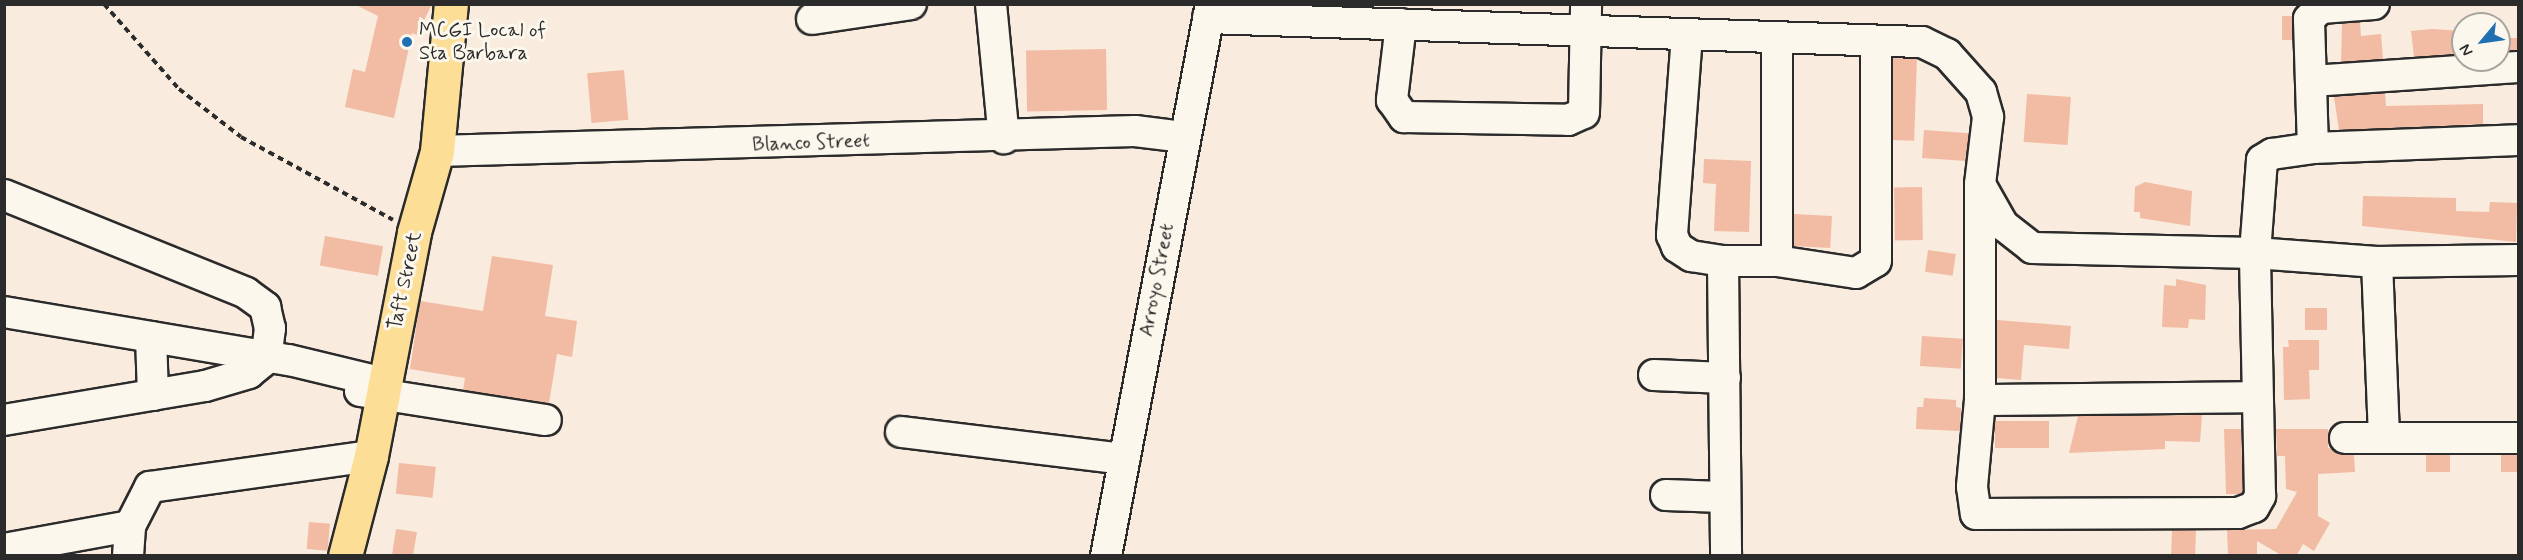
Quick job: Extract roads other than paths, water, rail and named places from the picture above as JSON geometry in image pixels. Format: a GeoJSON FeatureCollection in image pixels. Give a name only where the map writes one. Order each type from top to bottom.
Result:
{"type":"FeatureCollection","features":[{"type":"Feature","properties":{"kind":"main road","name":"Taft Street"},"geometry":{"type":"LineString","coordinates":[[345,555],[371,456],[414,231],[437,151],[451,4]]}},
{"type":"Feature","properties":{"kind":"street"},"geometry":{"type":"LineString","coordinates":[[812,19],[878,6],[911,4]]}},
{"type":"Feature","properties":{"kind":"street"},"geometry":{"type":"LineString","coordinates":[[991,4],[1004,138]]}},
{"type":"Feature","properties":{"kind":"street"},"geometry":{"type":"LineString","coordinates":[[2313,148],[2312,12],[2374,4]]}},
{"type":"Feature","properties":{"kind":"street"},"geometry":{"type":"LineString","coordinates":[[1209,11],[1371,14],[1401,24],[1585,18],[1687,35],[1922,42],[1947,54],[1966,70],[1981,92],[1988,117],[1980,184],[1983,261],[1980,400],[1972,487],[1976,514],[2238,513],[2254,507],[2260,496],[2255,253],[2262,160],[2272,154],[2313,148],[2518,140]]}},
{"type":"Feature","properties":{"kind":"street","name":"Arroyo Street"},"geometry":{"type":"LineString","coordinates":[[1106,555],[1183,137],[1209,11]]}},
{"type":"Feature","properties":{"kind":"street"},"geometry":{"type":"LineString","coordinates":[[1401,24],[1392,100],[1404,117],[1578,118],[1584,113],[1585,18]]}},
{"type":"Feature","properties":{"kind":"street"},"geometry":{"type":"LineString","coordinates":[[1687,35],[1672,235],[1677,247],[1691,256],[1723,261],[1777,261],[1856,273],[1876,261],[1876,42]]}},
{"type":"Feature","properties":{"kind":"street"},"geometry":{"type":"LineString","coordinates":[[1777,38],[1777,261]]}},
{"type":"Feature","properties":{"kind":"street"},"geometry":{"type":"LineString","coordinates":[[2312,81],[2518,68]]}},
{"type":"Feature","properties":{"kind":"street","name":"Blanco Street"},"geometry":{"type":"LineString","coordinates":[[437,151],[1004,138],[1135,131],[1183,137]]}},
{"type":"Feature","properties":{"kind":"street"},"geometry":{"type":"LineString","coordinates":[[1980,184],[2003,225],[2032,248]]}},
{"type":"Feature","properties":{"kind":"street"},"geometry":{"type":"LineString","coordinates":[[4,195],[246,293],[265,307],[270,328],[266,359],[249,373],[153,395],[4,420]]}},
{"type":"Feature","properties":{"kind":"street"},"geometry":{"type":"LineString","coordinates":[[1983,261],[2032,248],[2255,253],[2377,262],[2518,260]]}},
{"type":"Feature","properties":{"kind":"street"},"geometry":{"type":"LineString","coordinates":[[1723,261],[1725,378],[1723,497],[1726,555]]}},
{"type":"Feature","properties":{"kind":"street"},"geometry":{"type":"LineString","coordinates":[[2377,262],[2384,436]]}},
{"type":"Feature","properties":{"kind":"street"},"geometry":{"type":"LineString","coordinates":[[4,312],[266,359],[286,376],[383,389],[546,420]]}},
{"type":"Feature","properties":{"kind":"street"},"geometry":{"type":"LineString","coordinates":[[151,337],[153,395]]}},
{"type":"Feature","properties":{"kind":"street"},"geometry":{"type":"LineString","coordinates":[[1654,375],[1725,378]]}},
{"type":"Feature","properties":{"kind":"street"},"geometry":{"type":"LineString","coordinates":[[1980,400],[2257,397]]}},
{"type":"Feature","properties":{"kind":"street"},"geometry":{"type":"LineString","coordinates":[[901,432],[1124,459]]}},
{"type":"Feature","properties":{"kind":"street"},"geometry":{"type":"LineString","coordinates":[[2345,438],[2384,436],[2518,438]]}},
{"type":"Feature","properties":{"kind":"street"},"geometry":{"type":"LineString","coordinates":[[11,551],[129,541],[150,487],[371,456]]}},
{"type":"Feature","properties":{"kind":"street"},"geometry":{"type":"LineString","coordinates":[[1666,495],[1723,497]]}},
{"type":"Feature","properties":{"kind":"place","name":"MCGI Local of Sta Barbara"},"geometry":{"type":"Point","coordinates":[407,42]}}]}
